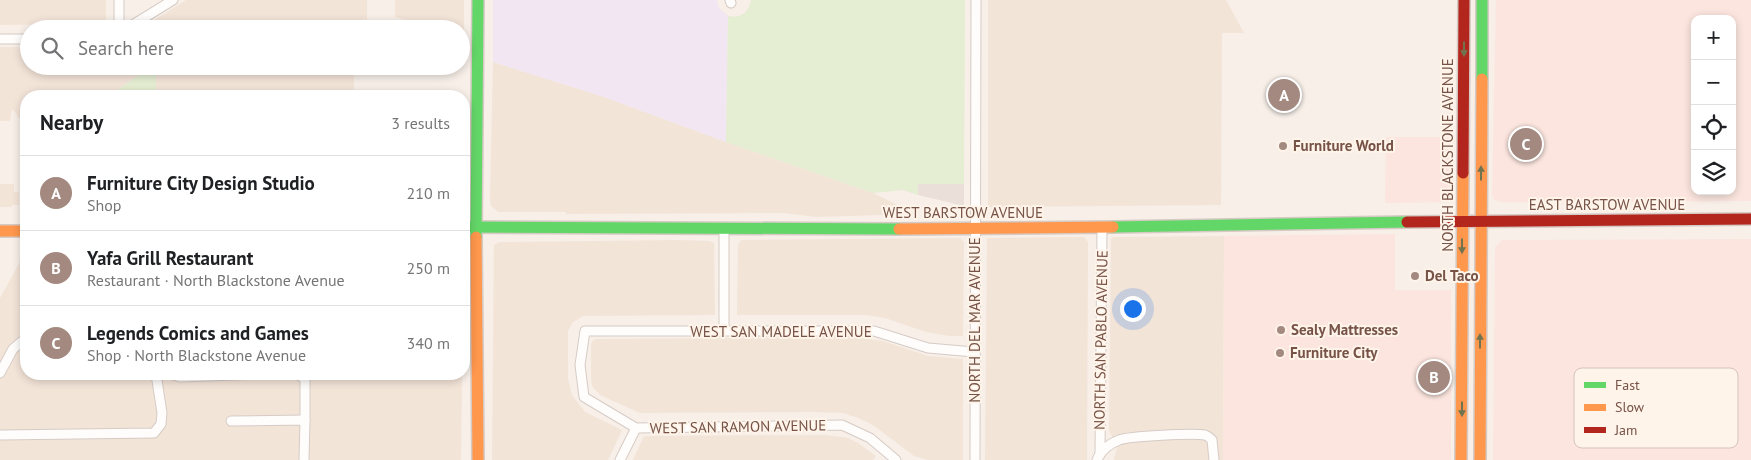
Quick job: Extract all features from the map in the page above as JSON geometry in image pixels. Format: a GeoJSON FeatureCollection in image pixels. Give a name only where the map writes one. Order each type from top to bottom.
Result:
{"type":"FeatureCollection","features":[{"type":"Feature","properties":{"kind":"main road"},"geometry":{"type":"LineString","coordinates":[[478,0],[476,227],[478,460]]}},
{"type":"Feature","properties":{"kind":"main road","name":"NORTH BLACKSTONE AVENUE"},"geometry":{"type":"LineString","coordinates":[[1461,460],[1464,0]]}},
{"type":"Feature","properties":{"kind":"main road"},"geometry":{"type":"LineString","coordinates":[[1480,460],[1482,0]]}},
{"type":"Feature","properties":{"kind":"main road","name":"EAST BARSTOW AVENUE"},"geometry":{"type":"LineString","coordinates":[[1463,222],[1751,219]]}},
{"type":"Feature","properties":{"kind":"main road","name":"WEST BARSTOW AVENUE"},"geometry":{"type":"LineString","coordinates":[[470,227],[975,229],[1463,222]]}},
{"type":"Feature","properties":{"kind":"main road"},"geometry":{"type":"LineString","coordinates":[[0,231],[20,231]]}},
{"type":"Feature","properties":{"kind":"main road"},"geometry":{"type":"LineString","coordinates":[[1461,440],[1469,447],[1471,460]]}},
{"type":"Feature","properties":{"kind":"street"},"geometry":{"type":"LineString","coordinates":[[119,0],[119,20]]}},
{"type":"Feature","properties":{"kind":"street"},"geometry":{"type":"LineString","coordinates":[[141,20],[173,0]]}},
{"type":"Feature","properties":{"kind":"street","name":"NORTH DEL MAR AVENUE"},"geometry":{"type":"LineString","coordinates":[[975,460],[976,0]]}},
{"type":"Feature","properties":{"kind":"street"},"geometry":{"type":"LineString","coordinates":[[0,39],[20,39]]}},
{"type":"Feature","properties":{"kind":"street","name":"NORTH SAN PABLO AVENUE"},"geometry":{"type":"LineString","coordinates":[[1098,456],[1102,227]]}},
{"type":"Feature","properties":{"kind":"street"},"geometry":{"type":"LineString","coordinates":[[724,228],[724,331]]}},
{"type":"Feature","properties":{"kind":"street","name":"WEST SAN MADELE AVENUE"},"geometry":{"type":"LineString","coordinates":[[585,331],[874,331],[928,348],[974,352]]}},
{"type":"Feature","properties":{"kind":"street","name":"WEST SAN RAMON AVENUE"},"geometry":{"type":"LineString","coordinates":[[585,331],[580,365],[584,397],[636,428],[842,425],[870,438],[891,459]]}},
{"type":"Feature","properties":{"kind":"street"},"geometry":{"type":"LineString","coordinates":[[0,374],[13,349],[20,343]]}},
{"type":"Feature","properties":{"kind":"street"},"geometry":{"type":"LineString","coordinates":[[0,435],[154,433],[161,424],[162,413],[157,380]]}},
{"type":"Feature","properties":{"kind":"street"},"geometry":{"type":"LineString","coordinates":[[301,380],[305,420],[304,460]]}},
{"type":"Feature","properties":{"kind":"street"},"geometry":{"type":"LineString","coordinates":[[232,422],[305,420]]}},
{"type":"Feature","properties":{"kind":"street"},"geometry":{"type":"LineString","coordinates":[[620,460],[636,428]]}},
{"type":"Feature","properties":{"kind":"street"},"geometry":{"type":"LineString","coordinates":[[1098,456],[1121,439],[1148,436],[1205,435],[1212,440],[1214,460]]}},
{"type":"Feature","properties":{"kind":"shaded area"},"geometry":{"type":"Polygon","coordinates":[[[0,0],[106,0],[106,20],[20,20],[20,25],[0,25],[0,0]]]}},
{"type":"Feature","properties":{"kind":"shaded area"},"geometry":{"type":"Polygon","coordinates":[[[186,0],[367,0],[367,20],[154,20],[186,0]]]}},
{"type":"Feature","properties":{"kind":"shaded area"},"geometry":{"type":"Polygon","coordinates":[[[395,0],[464,0],[464,20],[406,20],[395,17],[395,0]]]}},
{"type":"Feature","properties":{"kind":"shaded area"},"geometry":{"type":"Polygon","coordinates":[[[493,0],[717,0],[719,8],[728,16],[726,142],[604,97],[493,62],[493,0]]]}},
{"type":"Feature","properties":{"kind":"shaded area"},"geometry":{"type":"Polygon","coordinates":[[[988,0],[1226,0],[1244,33],[1222,33],[1221,205],[988,207],[988,0]]]}},
{"type":"Feature","properties":{"kind":"shaded area"},"geometry":{"type":"Polygon","coordinates":[[[1496,0],[1751,0],[1751,201],[1500,202],[1494,200],[1492,196],[1496,0]]]}},
{"type":"Feature","properties":{"kind":"shaded area"},"geometry":{"type":"Polygon","coordinates":[[[0,47],[20,47],[20,75],[138,75],[117,90],[20,90],[20,118],[18,118],[12,109],[10,121],[0,121],[0,47]]]}},
{"type":"Feature","properties":{"kind":"shaded area"},"geometry":{"type":"Polygon","coordinates":[[[493,62],[604,97],[873,193],[916,214],[816,217],[783,213],[566,214],[566,212],[498,212],[491,206],[490,200],[493,62]]]}},
{"type":"Feature","properties":{"kind":"shaded area"},"geometry":{"type":"Polygon","coordinates":[[[156,75],[354,75],[354,90],[156,90],[156,75]]]}},
{"type":"Feature","properties":{"kind":"shaded area"},"geometry":{"type":"Polygon","coordinates":[[[1386,137],[1452,137],[1452,197],[1450,201],[1385,203],[1386,137]]]}},
{"type":"Feature","properties":{"kind":"shaded area"},"geometry":{"type":"Polygon","coordinates":[[[0,184],[14,184],[14,192],[19,192],[19,205],[0,207],[0,184]]]}},
{"type":"Feature","properties":{"kind":"shaded area"},"geometry":{"type":"Polygon","coordinates":[[[918,184],[964,184],[964,206],[918,195],[918,184]]]}},
{"type":"Feature","properties":{"kind":"shaded area"},"geometry":{"type":"Polygon","coordinates":[[[1395,234],[1395,290],[1451,290],[1451,460],[1223,460],[1224,236],[1395,234]]]}},
{"type":"Feature","properties":{"kind":"shaded area"},"geometry":{"type":"Polygon","coordinates":[[[1224,236],[1223,460],[1114,460],[1117,447],[1109,430],[1111,239],[1113,237],[1224,236]]]}},
{"type":"Feature","properties":{"kind":"shaded area"},"geometry":{"type":"Polygon","coordinates":[[[1084,237],[1088,242],[1087,460],[985,460],[987,238],[1084,237]]]}},
{"type":"Feature","properties":{"kind":"shaded area"},"geometry":{"type":"Polygon","coordinates":[[[960,238],[964,242],[963,336],[926,332],[885,318],[866,315],[737,315],[738,245],[741,240],[960,238]]]}},
{"type":"Feature","properties":{"kind":"shaded area"},"geometry":{"type":"Polygon","coordinates":[[[1751,239],[1751,460],[1493,460],[1495,247],[1502,240],[1751,239]]]}},
{"type":"Feature","properties":{"kind":"shaded area"},"geometry":{"type":"Polygon","coordinates":[[[709,241],[714,243],[715,315],[583,316],[573,322],[568,331],[568,379],[572,395],[585,412],[622,430],[608,460],[492,460],[494,245],[500,242],[709,241]]]}},
{"type":"Feature","properties":{"kind":"shaded area"},"geometry":{"type":"Polygon","coordinates":[[[20,262],[20,380],[462,380],[461,460],[0,460],[0,298],[20,262]]]}},
{"type":"Feature","properties":{"kind":"shaded area"},"geometry":{"type":"Polygon","coordinates":[[[851,337],[883,341],[928,356],[963,359],[963,460],[928,460],[914,456],[873,425],[843,413],[640,413],[600,395],[592,386],[591,345],[593,340],[598,339],[851,337]]]}},
{"type":"Feature","properties":{"kind":"shaded area"},"geometry":{"type":"Polygon","coordinates":[[[826,435],[848,438],[876,456],[873,460],[633,460],[644,436],[826,435]]]}},
{"type":"Feature","properties":{"kind":"green space"},"geometry":{"type":"Polygon","coordinates":[[[751,0],[965,0],[964,184],[918,184],[918,195],[903,190],[873,193],[726,142],[728,16],[736,17],[746,12],[751,0]]]}},
{"type":"Feature","properties":{"kind":"green space"},"geometry":{"type":"Polygon","coordinates":[[[139,75],[156,75],[156,90],[117,90],[139,75]]]}},
{"type":"Feature","properties":{"kind":"traffic: fast"},"geometry":{"type":"LineString","coordinates":[[476,237],[478,0]]}},
{"type":"Feature","properties":{"kind":"traffic: fast"},"geometry":{"type":"LineString","coordinates":[[1482,0],[1482,79]]}},
{"type":"Feature","properties":{"kind":"traffic: fast"},"geometry":{"type":"LineString","coordinates":[[1113,227],[1407,222]]}},
{"type":"Feature","properties":{"kind":"traffic: fast"},"geometry":{"type":"LineString","coordinates":[[470,227],[899,229]]}},
{"type":"Feature","properties":{"kind":"traffic: slow"},"geometry":{"type":"LineString","coordinates":[[1480,460],[1482,79]]}},
{"type":"Feature","properties":{"kind":"traffic: slow"},"geometry":{"type":"LineString","coordinates":[[1461,460],[1463,173]]}},
{"type":"Feature","properties":{"kind":"traffic: slow"},"geometry":{"type":"LineString","coordinates":[[899,229],[1113,227]]}},
{"type":"Feature","properties":{"kind":"traffic: slow"},"geometry":{"type":"LineString","coordinates":[[0,231],[20,231]]}},
{"type":"Feature","properties":{"kind":"traffic: slow"},"geometry":{"type":"LineString","coordinates":[[476,237],[478,460]]}},
{"type":"Feature","properties":{"kind":"traffic: jam"},"geometry":{"type":"LineString","coordinates":[[1463,173],[1464,0]]}},
{"type":"Feature","properties":{"kind":"traffic: jam"},"geometry":{"type":"LineString","coordinates":[[1407,222],[1751,219]]}},
{"type":"Feature","properties":{"kind":"place","name":"Furniture City Design Studio"},"geometry":{"type":"Point","coordinates":[1284,95]}},
{"type":"Feature","properties":{"kind":"place","name":"Legends Comics and Games"},"geometry":{"type":"Point","coordinates":[1526,144]}},
{"type":"Feature","properties":{"kind":"place","name":"Furniture World"},"geometry":{"type":"Point","coordinates":[1283,146]}},
{"type":"Feature","properties":{"kind":"place","name":"Del Taco"},"geometry":{"type":"Point","coordinates":[1415,276]}},
{"type":"Feature","properties":{"kind":"place","name":"Sealy Mattresses"},"geometry":{"type":"Point","coordinates":[1281,330]}},
{"type":"Feature","properties":{"kind":"place","name":"Furniture City"},"geometry":{"type":"Point","coordinates":[1280,353]}},
{"type":"Feature","properties":{"kind":"place","name":"Yafa Grill Restaurant"},"geometry":{"type":"Point","coordinates":[1434,377]}}]}
